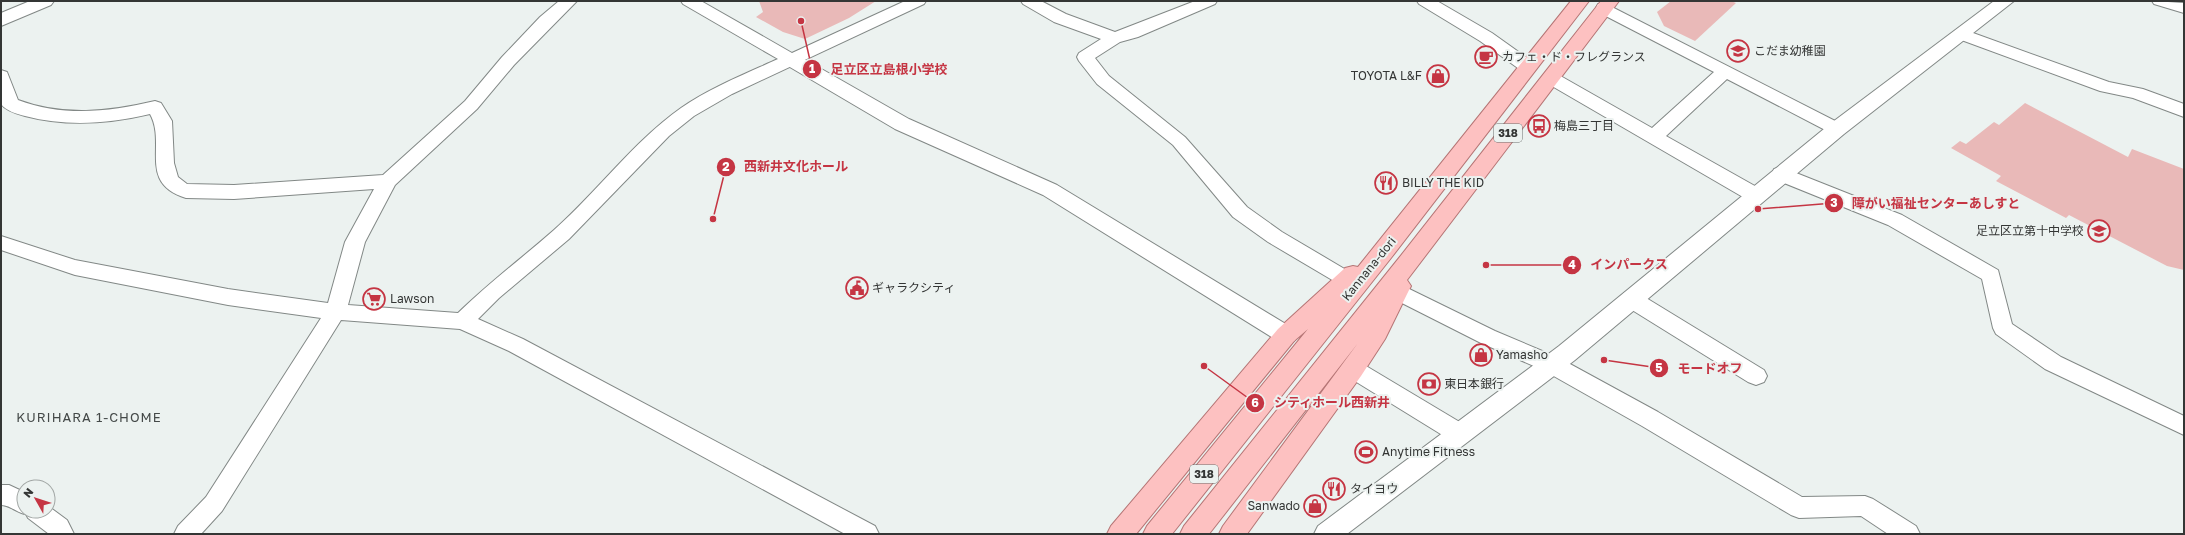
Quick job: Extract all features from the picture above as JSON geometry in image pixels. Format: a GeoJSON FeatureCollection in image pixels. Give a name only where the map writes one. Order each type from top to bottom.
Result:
{"type":"FeatureCollection","features":[{"type":"Feature","properties":{"kind":"main road","name":"Kannana-dori"},"geometry":{"type":"LineString","coordinates":[[1156,534],[1383,252],[1580,1]]}},
{"type":"Feature","properties":{"kind":"main road","name":"318"},"geometry":{"type":"LineString","coordinates":[[1193,534],[1407,264],[1607,5]]}},
{"type":"Feature","properties":{"kind":"main road"},"geometry":{"type":"LineString","coordinates":[[1120,534],[1286,335],[1346,279],[1383,252]]}},
{"type":"Feature","properties":{"kind":"main road"},"geometry":{"type":"LineString","coordinates":[[1232,534],[1353,369],[1377,333],[1399,292],[1407,264]]}},
{"type":"Feature","properties":{"kind":"street"},"geometry":{"type":"LineString","coordinates":[[1,10],[22,1]]}},
{"type":"Feature","properties":{"kind":"street"},"geometry":{"type":"LineString","coordinates":[[1,20],[45,1]]}},
{"type":"Feature","properties":{"kind":"street"},"geometry":{"type":"LineString","coordinates":[[186,534],[214,504],[312,347],[336,312],[355,242],[388,181],[471,105],[513,55],[546,21],[569,1]]}},
{"type":"Feature","properties":{"kind":"street"},"geometry":{"type":"LineString","coordinates":[[689,1],[902,124],[1050,190],[1286,335]]}},
{"type":"Feature","properties":{"kind":"street"},"geometry":{"type":"LineString","coordinates":[[463,321],[492,292],[562,234],[663,132],[688,112],[726,90],[790,59],[918,1]]}},
{"type":"Feature","properties":{"kind":"street"},"geometry":{"type":"LineString","coordinates":[[1029,1],[1060,18],[1114,38]]}},
{"type":"Feature","properties":{"kind":"street"},"geometry":{"type":"LineString","coordinates":[[1209,1],[1132,33],[1114,38],[1085,56],[1103,80],[1179,141],[1240,212],[1274,237],[1346,279]]}},
{"type":"Feature","properties":{"kind":"street"},"geometry":{"type":"LineString","coordinates":[[1425,1],[1486,37],[1528,68]]}},
{"type":"Feature","properties":{"kind":"street"},"geometry":{"type":"LineString","coordinates":[[1327,534],[1551,364],[1837,129],[2005,1]]}},
{"type":"Feature","properties":{"kind":"street"},"geometry":{"type":"LineString","coordinates":[[2160,1],[2184,8]]}},
{"type":"Feature","properties":{"kind":"street"},"geometry":{"type":"LineString","coordinates":[[1607,5],[1726,71],[1837,129]]}},
{"type":"Feature","properties":{"kind":"street"},"geometry":{"type":"LineString","coordinates":[[1962,34],[2106,87],[2137,93],[2184,111]]}},
{"type":"Feature","properties":{"kind":"street"},"geometry":{"type":"LineString","coordinates":[[1654,137],[1726,71]]}},
{"type":"Feature","properties":{"kind":"street"},"geometry":{"type":"LineString","coordinates":[[1,76],[10,104],[53,117],[81,117],[136,112],[155,107],[163,121],[165,163],[169,179],[177,188],[186,191],[234,192],[388,181]]}},
{"type":"Feature","properties":{"kind":"street"},"geometry":{"type":"LineString","coordinates":[[1551,78],[1755,195]]}},
{"type":"Feature","properties":{"kind":"street"},"geometry":{"type":"LineString","coordinates":[[1781,174],[1895,220],[1991,275],[2002,328],[2053,363],[2184,426]]}},
{"type":"Feature","properties":{"kind":"street"},"geometry":{"type":"LineString","coordinates":[[1,243],[75,267],[228,297],[336,312],[463,321],[516,345],[867,534]]}},
{"type":"Feature","properties":{"kind":"street"},"geometry":{"type":"LineString","coordinates":[[1399,292],[1488,337],[1551,364],[1650,419],[1799,508],[1852,504],[1865,506],[1908,534]]}},
{"type":"Feature","properties":{"kind":"street"},"geometry":{"type":"LineString","coordinates":[[1631,299],[1756,376]]}},
{"type":"Feature","properties":{"kind":"street"},"geometry":{"type":"LineString","coordinates":[[1353,369],[1460,434]]}},
{"type":"Feature","properties":{"kind":"street"},"geometry":{"type":"LineString","coordinates":[[1,495],[9,496],[16,500]]}},
{"type":"Feature","properties":{"kind":"street"},"geometry":{"type":"LineString","coordinates":[[47,519],[59,528],[62,534]]}},
{"type":"Feature","properties":{"kind":"shaded area"},"geometry":{"type":"Polygon","coordinates":[[[759,1],[876,1],[849,18],[805,39],[783,32],[756,17],[763,12],[759,1]]]}},
{"type":"Feature","properties":{"kind":"shaded area"},"geometry":{"type":"Polygon","coordinates":[[[1671,1],[1731,1],[1736,3],[1695,41],[1664,26],[1657,12],[1671,1]]]}},
{"type":"Feature","properties":{"kind":"shaded area"},"geometry":{"type":"Polygon","coordinates":[[[2025,103],[2128,157],[2132,149],[2184,169],[2184,270],[2167,266],[2069,215],[2066,218],[1996,181],[2001,176],[1951,148],[1960,141],[1966,144],[1994,122],[1999,125],[2025,103]]]}},
{"type":"Feature","properties":{"kind":"place","name":"足立区立島根小学校"},"geometry":{"type":"Point","coordinates":[801,21]}},
{"type":"Feature","properties":{"kind":"place","name":"こだま幼稚園"},"geometry":{"type":"Point","coordinates":[1738,51]}},
{"type":"Feature","properties":{"kind":"place","name":"カフェ・ド・フレグランス"},"geometry":{"type":"Point","coordinates":[1486,57]}},
{"type":"Feature","properties":{"kind":"place","name":"TOYOTA L&F"},"geometry":{"type":"Point","coordinates":[1438,76]}},
{"type":"Feature","properties":{"kind":"place","name":"梅島三丁目"},"geometry":{"type":"Point","coordinates":[1539,126]}},
{"type":"Feature","properties":{"kind":"place","name":"BILLY THE KID"},"geometry":{"type":"Point","coordinates":[1386,183]}},
{"type":"Feature","properties":{"kind":"place","name":"障がい福祉センターあしすと"},"geometry":{"type":"Point","coordinates":[1758,209]}},
{"type":"Feature","properties":{"kind":"place","name":"西新井文化ホール"},"geometry":{"type":"Point","coordinates":[713,219]}},
{"type":"Feature","properties":{"kind":"place","name":"足立区立第十中学校"},"geometry":{"type":"Point","coordinates":[2099,231]}},
{"type":"Feature","properties":{"kind":"place","name":"インパークス"},"geometry":{"type":"Point","coordinates":[1486,265]}},
{"type":"Feature","properties":{"kind":"place","name":"ギャラクシティ"},"geometry":{"type":"Point","coordinates":[857,288]}},
{"type":"Feature","properties":{"kind":"place","name":"Lawson"},"geometry":{"type":"Point","coordinates":[374,299]}},
{"type":"Feature","properties":{"kind":"place","name":"Yamasho"},"geometry":{"type":"Point","coordinates":[1481,355]}},
{"type":"Feature","properties":{"kind":"place","name":"モードオフ"},"geometry":{"type":"Point","coordinates":[1604,360]}},
{"type":"Feature","properties":{"kind":"place","name":"シティホール西新井"},"geometry":{"type":"Point","coordinates":[1204,366]}},
{"type":"Feature","properties":{"kind":"place","name":"東日本銀行"},"geometry":{"type":"Point","coordinates":[1429,384]}},
{"type":"Feature","properties":{"kind":"place","name":"Anytime Fitness"},"geometry":{"type":"Point","coordinates":[1366,452]}},
{"type":"Feature","properties":{"kind":"place","name":"タイヨウ"},"geometry":{"type":"Point","coordinates":[1334,489]}},
{"type":"Feature","properties":{"kind":"place","name":"Sanwado"},"geometry":{"type":"Point","coordinates":[1315,506]}},
{"type":"Feature","properties":{"kind":"district","name":"KURIHARA 1-CHOME"},"geometry":{"type":"Point","coordinates":[89,417]}}]}
